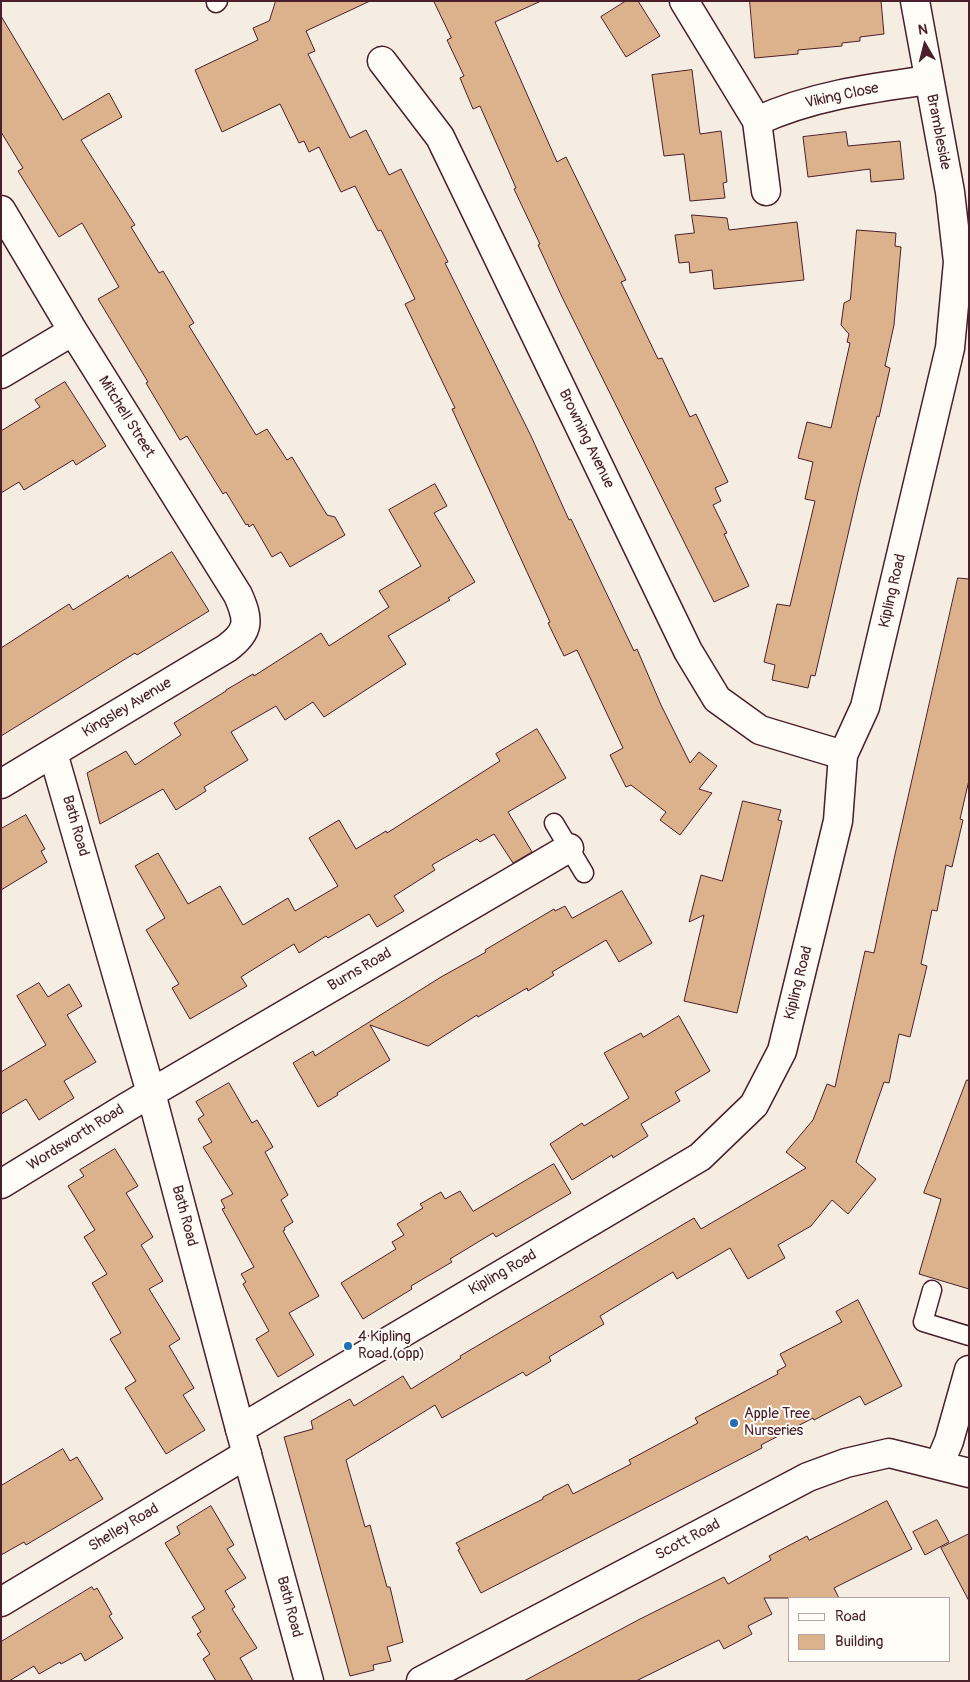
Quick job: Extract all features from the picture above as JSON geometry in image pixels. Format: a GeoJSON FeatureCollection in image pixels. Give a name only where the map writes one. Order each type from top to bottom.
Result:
{"type":"FeatureCollection","features":[{"type":"Feature","properties":{"kind":"street"},"geometry":{"type":"LineString","coordinates":[[684,1],[757,121],[766,191]]}},
{"type":"Feature","properties":{"kind":"street","name":"Brambleside"},"geometry":{"type":"LineString","coordinates":[[916,1],[928,80],[964,262]]}},
{"type":"Feature","properties":{"kind":"street","name":"Browning Avenue"},"geometry":{"type":"LineString","coordinates":[[382,61],[440,138],[684,642],[717,699],[760,730],[843,755]]}},
{"type":"Feature","properties":{"kind":"street","name":"Viking Close"},"geometry":{"type":"LineString","coordinates":[[757,121],[780,110],[833,95],[928,80]]}},
{"type":"Feature","properties":{"kind":"street","name":"Mitchell Street"},"geometry":{"type":"LineString","coordinates":[[1,210],[73,331],[238,595],[245,612],[246,625]]}},
{"type":"Feature","properties":{"kind":"street","name":"Kipling Road"},"geometry":{"type":"LineString","coordinates":[[244,1441],[700,1157],[754,1105],[782,1051],[838,821],[843,755],[865,707],[950,348],[964,262]]}},
{"type":"Feature","properties":{"kind":"street"},"geometry":{"type":"LineString","coordinates":[[1,374],[73,331]]}},
{"type":"Feature","properties":{"kind":"street","name":"Kingsley Avenue"},"geometry":{"type":"LineString","coordinates":[[1,784],[227,648],[239,639],[246,625]]}},
{"type":"Feature","properties":{"kind":"street","name":"Bath Road"},"geometry":{"type":"LineString","coordinates":[[53,753],[152,1093],[309,1681]]}},
{"type":"Feature","properties":{"kind":"street","name":"Burns Road"},"geometry":{"type":"LineString","coordinates":[[152,1093],[569,848]]}},
{"type":"Feature","properties":{"kind":"street","name":"Wordsworth Road"},"geometry":{"type":"LineString","coordinates":[[1,1184],[152,1093]]}},
{"type":"Feature","properties":{"kind":"street"},"geometry":{"type":"LineString","coordinates":[[939,1465],[949,1441],[968,1374]]}},
{"type":"Feature","properties":{"kind":"street","name":"Shelley Road"},"geometry":{"type":"LineString","coordinates":[[1,1602],[244,1441]]}},
{"type":"Feature","properties":{"kind":"street","name":"Scott Road"},"geometry":{"type":"LineString","coordinates":[[421,1681],[808,1477],[846,1462],[888,1453],[969,1473]]}},
{"type":"Feature","properties":{"kind":"lane"},"geometry":{"type":"LineString","coordinates":[[554,823],[584,872]]}},
{"type":"Feature","properties":{"kind":"lane"},"geometry":{"type":"LineString","coordinates":[[932,1290],[923,1322],[969,1336]]}},
{"type":"Feature","properties":{"kind":"building"},"geometry":{"type":"Polygon","coordinates":[[[276,1],[370,1],[306,31],[315,51],[308,54],[350,138],[366,130],[389,175],[401,169],[448,262],[445,263],[531,436],[569,520],[571,519],[634,651],[637,649],[661,705],[690,763],[699,752],[717,766],[699,789],[712,793],[680,835],[660,820],[666,812],[631,785],[626,787],[610,755],[623,748],[577,650],[564,656],[548,623],[550,622],[452,409],[455,408],[405,304],[415,299],[381,230],[378,231],[355,186],[341,192],[319,147],[309,152],[304,141],[299,143],[280,104],[222,132],[195,70],[258,40],[253,28],[269,21],[276,1]]]}},
{"type":"Feature","properties":{"kind":"building"},"geometry":{"type":"Polygon","coordinates":[[[434,1],[541,1],[495,22],[557,162],[566,157],[626,280],[621,282],[658,359],[662,358],[690,417],[696,414],[728,482],[715,488],[721,501],[713,505],[727,533],[724,534],[749,586],[714,602],[562,297],[538,245],[540,244],[514,189],[516,188],[480,106],[473,109],[460,78],[464,76],[447,40],[451,38],[434,1]]]}},
{"type":"Feature","properties":{"kind":"building"},"geometry":{"type":"Polygon","coordinates":[[[626,1],[638,1],[660,36],[626,57],[601,17],[626,1]]]}},
{"type":"Feature","properties":{"kind":"building"},"geometry":{"type":"Polygon","coordinates":[[[750,1],[881,1],[884,34],[860,37],[860,41],[842,43],[842,46],[798,50],[798,54],[755,58],[750,1]]]}},
{"type":"Feature","properties":{"kind":"building"},"geometry":{"type":"Polygon","coordinates":[[[1,16],[63,120],[109,93],[122,117],[81,140],[135,225],[131,227],[159,273],[163,271],[194,323],[189,326],[256,435],[267,429],[287,460],[292,457],[327,515],[335,517],[345,535],[290,567],[281,552],[272,557],[253,524],[249,527],[248,524],[246,525],[226,492],[223,494],[187,436],[180,440],[98,299],[119,287],[82,223],[59,237],[18,171],[23,168],[1,132],[1,16]]]}},
{"type":"Feature","properties":{"kind":"building"},"geometry":{"type":"Polygon","coordinates":[[[692,70],[700,134],[721,131],[727,182],[723,183],[725,198],[690,201],[684,154],[664,156],[652,75],[692,70]]]}},
{"type":"Feature","properties":{"kind":"building"},"geometry":{"type":"Polygon","coordinates":[[[846,132],[848,146],[900,141],[904,179],[871,182],[870,169],[808,177],[803,137],[846,132]]]}},
{"type":"Feature","properties":{"kind":"building"},"geometry":{"type":"Polygon","coordinates":[[[692,215],[727,218],[729,230],[797,222],[804,280],[714,289],[712,270],[690,273],[689,262],[679,263],[675,235],[694,233],[692,215]]]}},
{"type":"Feature","properties":{"kind":"building"},"geometry":{"type":"Polygon","coordinates":[[[857,230],[896,233],[895,246],[901,247],[894,325],[885,366],[890,368],[879,417],[877,416],[860,483],[815,676],[811,675],[808,688],[772,680],[775,665],[764,662],[777,604],[790,606],[815,501],[805,499],[813,462],[798,458],[807,422],[831,428],[850,343],[847,342],[849,334],[841,325],[844,303],[850,300],[857,230]]]}},
{"type":"Feature","properties":{"kind":"building"},"geometry":{"type":"Polygon","coordinates":[[[65,382],[106,446],[76,465],[73,460],[24,490],[19,482],[1,493],[1,431],[40,407],[35,400],[65,382]]]}},
{"type":"Feature","properties":{"kind":"building"},"geometry":{"type":"Polygon","coordinates":[[[435,484],[447,506],[434,513],[475,582],[448,598],[450,600],[388,636],[406,664],[324,717],[313,702],[285,720],[276,706],[231,732],[248,760],[204,787],[206,791],[176,810],[163,789],[100,824],[87,773],[126,751],[135,765],[181,735],[174,723],[226,690],[253,674],[254,676],[321,633],[329,646],[389,607],[379,591],[421,566],[389,510],[435,484]]]}},
{"type":"Feature","properties":{"kind":"building"},"geometry":{"type":"Polygon","coordinates":[[[172,552],[209,611],[137,655],[135,653],[1,736],[1,648],[69,604],[73,610],[128,575],[129,578],[172,552]]]}},
{"type":"Feature","properties":{"kind":"building"},"geometry":{"type":"Polygon","coordinates":[[[958,578],[969,579],[969,780],[960,819],[963,820],[952,867],[946,865],[937,911],[932,910],[921,964],[927,966],[910,1037],[899,1034],[889,1083],[884,1082],[856,1162],[876,1179],[848,1214],[832,1200],[811,1226],[778,1245],[785,1258],[748,1279],[730,1248],[677,1279],[673,1272],[600,1316],[604,1324],[549,1357],[551,1361],[526,1376],[523,1372],[442,1418],[435,1405],[346,1460],[365,1527],[370,1525],[387,1587],[390,1587],[403,1642],[387,1647],[391,1661],[373,1665],[374,1670],[350,1676],[284,1437],[313,1429],[311,1421],[350,1399],[354,1406],[403,1376],[411,1389],[461,1358],[460,1356],[694,1218],[701,1229],[806,1168],[786,1152],[813,1120],[827,1084],[835,1087],[865,951],[874,953],[958,578]]]}},
{"type":"Feature","properties":{"kind":"building"},"geometry":{"type":"Polygon","coordinates":[[[537,729],[566,778],[508,812],[532,852],[513,863],[494,834],[480,842],[477,839],[432,865],[435,870],[394,896],[404,911],[377,927],[369,914],[328,938],[326,936],[299,953],[294,944],[241,977],[247,986],[190,1019],[172,988],[179,984],[146,930],[165,918],[135,866],[158,853],[188,904],[220,886],[243,925],[288,898],[295,911],[338,886],[309,838],[339,820],[356,849],[386,831],[387,833],[500,761],[496,754],[537,729]]]}},
{"type":"Feature","properties":{"kind":"building"},"geometry":{"type":"Polygon","coordinates":[[[743,801],[781,810],[778,820],[782,821],[737,1013],[684,1001],[704,915],[689,922],[701,875],[722,881],[743,801]]]}},
{"type":"Feature","properties":{"kind":"building"},"geometry":{"type":"Polygon","coordinates":[[[26,815],[45,849],[41,851],[47,862],[1,890],[1,829],[26,815]]]}},
{"type":"Feature","properties":{"kind":"building"},"geometry":{"type":"Polygon","coordinates":[[[622,891],[652,943],[619,962],[606,940],[552,972],[554,975],[528,991],[527,988],[478,1017],[477,1015],[428,1046],[370,1025],[390,1060],[318,1107],[293,1063],[313,1051],[315,1056],[554,909],[555,911],[565,906],[572,918],[622,891]]]}},
{"type":"Feature","properties":{"kind":"building"},"geometry":{"type":"Polygon","coordinates":[[[39,983],[48,997],[69,984],[82,1006],[67,1015],[96,1062],[64,1081],[74,1098],[39,1120],[26,1099],[1,1114],[1,1072],[46,1045],[17,996],[39,983]]]}},
{"type":"Feature","properties":{"kind":"building"},"geometry":{"type":"Polygon","coordinates":[[[679,1016],[710,1071],[675,1092],[680,1101],[641,1124],[648,1136],[613,1158],[612,1155],[572,1180],[550,1144],[582,1123],[584,1126],[629,1098],[604,1053],[641,1033],[643,1037],[679,1016]]]}},
{"type":"Feature","properties":{"kind":"building"},"geometry":{"type":"Polygon","coordinates":[[[967,1080],[969,1081],[969,1289],[919,1274],[941,1199],[924,1193],[967,1080]]]}},
{"type":"Feature","properties":{"kind":"building"},"geometry":{"type":"Polygon","coordinates":[[[229,1083],[252,1123],[257,1120],[273,1147],[265,1152],[288,1195],[281,1200],[293,1222],[284,1228],[285,1230],[283,1231],[319,1296],[289,1313],[314,1355],[278,1377],[256,1339],[269,1331],[243,1284],[246,1282],[241,1274],[254,1267],[222,1209],[225,1208],[221,1200],[233,1194],[203,1147],[212,1142],[198,1119],[204,1115],[196,1102],[229,1083]]]}},
{"type":"Feature","properties":{"kind":"building"},"geometry":{"type":"Polygon","coordinates":[[[115,1149],[138,1186],[126,1193],[153,1237],[141,1245],[163,1281],[149,1289],[180,1339],[169,1346],[194,1388],[183,1395],[205,1430],[166,1454],[125,1388],[136,1381],[110,1339],[121,1333],[92,1283],[107,1274],[84,1237],[95,1230],[68,1186],[84,1176],[80,1170],[115,1149]]]}},
{"type":"Feature","properties":{"kind":"building"},"geometry":{"type":"Polygon","coordinates":[[[554,1164],[571,1193],[496,1237],[493,1233],[450,1259],[452,1262],[411,1286],[412,1289],[363,1319],[341,1283],[396,1249],[392,1242],[404,1235],[397,1224],[423,1208],[420,1204],[441,1192],[445,1199],[460,1191],[473,1211],[554,1164]]]}},
{"type":"Feature","properties":{"kind":"building"},"geometry":{"type":"Polygon","coordinates":[[[858,1300],[902,1386],[865,1405],[860,1396],[814,1420],[813,1418],[761,1445],[762,1448],[481,1593],[456,1543],[543,1499],[543,1497],[568,1484],[573,1494],[631,1464],[629,1460],[698,1423],[695,1418],[778,1374],[777,1371],[786,1366],[780,1354],[842,1322],[836,1312],[858,1300]]]}},
{"type":"Feature","properties":{"kind":"building"},"geometry":{"type":"Polygon","coordinates":[[[63,1449],[70,1461],[77,1457],[103,1499],[26,1545],[24,1542],[1,1555],[1,1486],[63,1449]]]}},
{"type":"Feature","properties":{"kind":"building"},"geometry":{"type":"Polygon","coordinates":[[[887,1501],[912,1549],[834,1588],[838,1597],[764,1598],[772,1614],[748,1626],[752,1634],[724,1649],[719,1640],[636,1681],[524,1681],[724,1577],[728,1584],[771,1560],[769,1556],[807,1536],[809,1540],[887,1501]]]}},
{"type":"Feature","properties":{"kind":"building"},"geometry":{"type":"Polygon","coordinates":[[[211,1506],[234,1545],[227,1549],[246,1578],[225,1591],[235,1607],[232,1609],[257,1648],[240,1658],[253,1681],[216,1681],[203,1659],[210,1654],[197,1634],[201,1632],[192,1617],[205,1609],[165,1543],[180,1534],[177,1527],[211,1506]]]}},
{"type":"Feature","properties":{"kind":"building"},"geometry":{"type":"Polygon","coordinates":[[[937,1520],[949,1542],[925,1555],[913,1532],[937,1520]]]}},
{"type":"Feature","properties":{"kind":"building"},"geometry":{"type":"Polygon","coordinates":[[[969,1534],[969,1601],[941,1548],[969,1534]]]}},
{"type":"Feature","properties":{"kind":"building"},"geometry":{"type":"Polygon","coordinates":[[[92,1587],[94,1590],[97,1588],[112,1614],[109,1616],[123,1638],[85,1661],[81,1653],[39,1674],[34,1666],[9,1681],[1,1681],[1,1642],[92,1587]]]}},
{"type":"Feature","properties":{"kind":"place","name":"4 Kipling Road (opp)"},"geometry":{"type":"Point","coordinates":[348,1346]}},
{"type":"Feature","properties":{"kind":"place","name":"Apple Tree Nurseries"},"geometry":{"type":"Point","coordinates":[734,1423]}}]}
